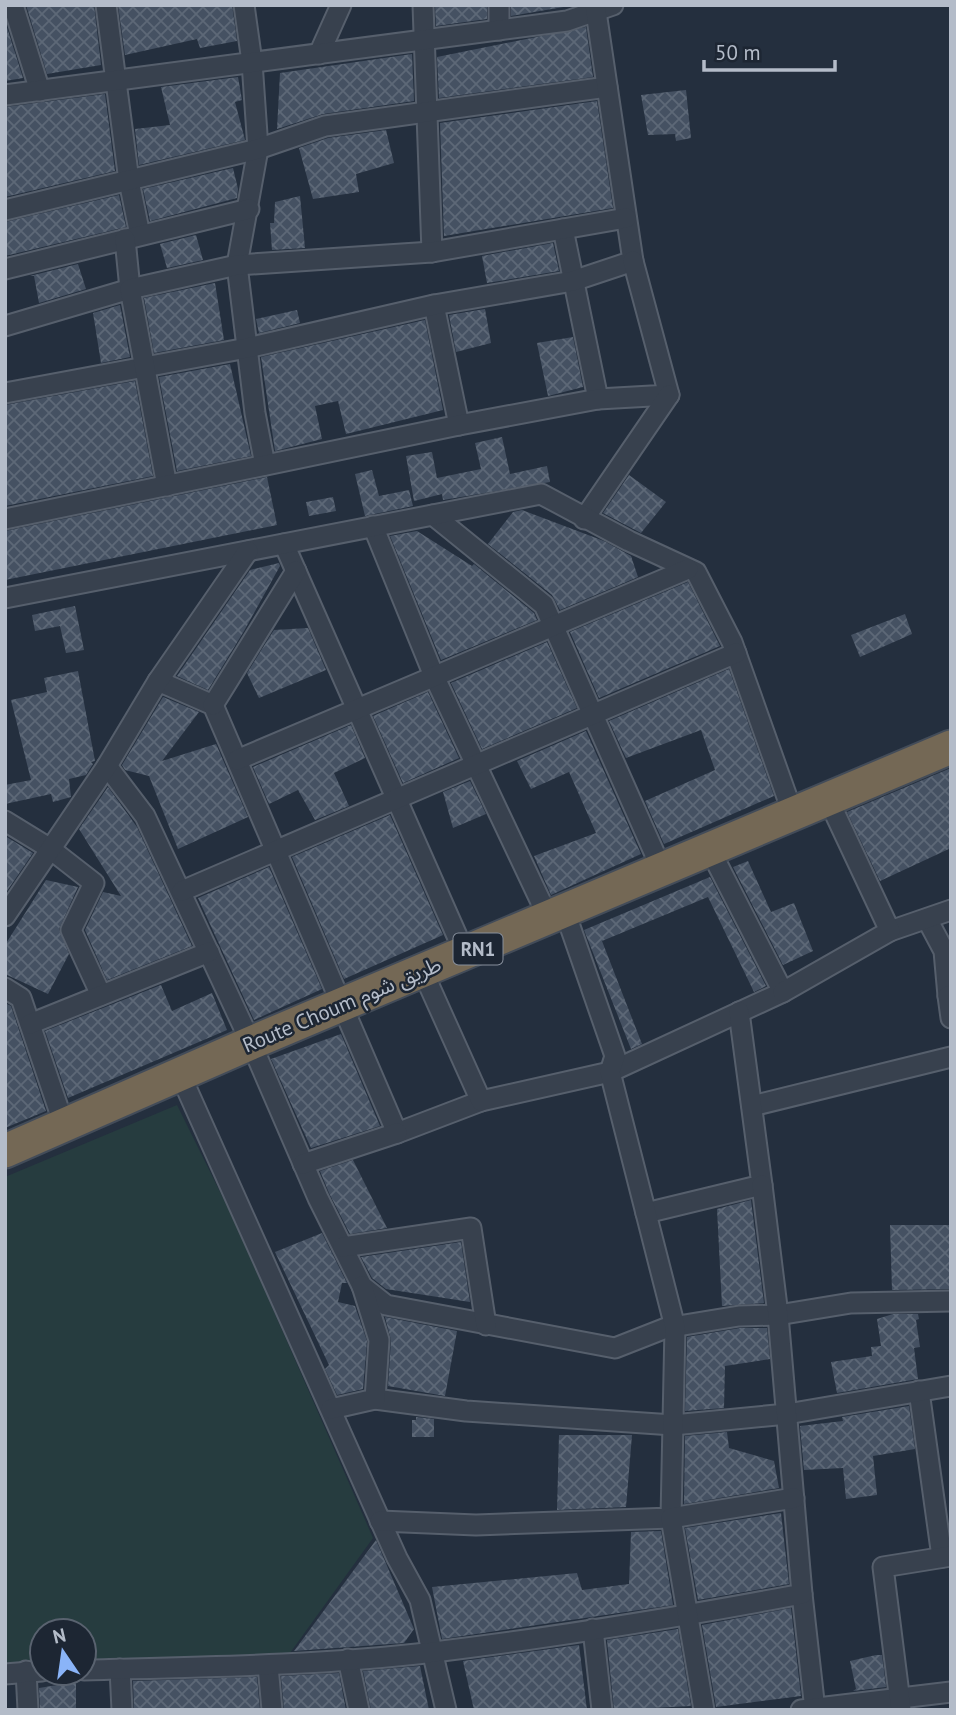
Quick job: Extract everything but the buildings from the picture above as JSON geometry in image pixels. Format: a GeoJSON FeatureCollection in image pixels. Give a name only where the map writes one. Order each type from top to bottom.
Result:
{"type":"FeatureCollection","features":[{"type":"Feature","properties":{"kind":"highway","name":"Route Choum طريق شوم"},"geometry":{"type":"LineString","coordinates":[[5,1151],[251,1043],[557,916],[951,747]]}},
{"type":"Feature","properties":{"kind":"street"},"geometry":{"type":"LineString","coordinates":[[13,5],[40,90]]}},
{"type":"Feature","properties":{"kind":"street"},"geometry":{"type":"LineString","coordinates":[[106,5],[129,181],[132,237],[130,289],[167,486]]}},
{"type":"Feature","properties":{"kind":"street"},"geometry":{"type":"LineString","coordinates":[[244,5],[252,62],[258,149],[237,265],[265,465]]}},
{"type":"Feature","properties":{"kind":"street"},"geometry":{"type":"LineString","coordinates":[[319,54],[341,5]]}},
{"type":"Feature","properties":{"kind":"street"},"geometry":{"type":"LineString","coordinates":[[424,5],[432,252]]}},
{"type":"Feature","properties":{"kind":"street"},"geometry":{"type":"LineString","coordinates":[[499,5],[499,30]]}},
{"type":"Feature","properties":{"kind":"street"},"geometry":{"type":"LineString","coordinates":[[5,95],[567,21],[601,8],[607,87],[633,261],[668,396],[584,519]]}},
{"type":"Feature","properties":{"kind":"street"},"geometry":{"type":"LineString","coordinates":[[5,209],[258,149],[325,126],[607,87]]}},
{"type":"Feature","properties":{"kind":"street"},"geometry":{"type":"LineString","coordinates":[[5,268],[249,209]]}},
{"type":"Feature","properties":{"kind":"street"},"geometry":{"type":"LineString","coordinates":[[5,326],[130,289],[237,265],[432,252],[626,218]]}},
{"type":"Feature","properties":{"kind":"street"},"geometry":{"type":"LineString","coordinates":[[563,229],[598,399]]}},
{"type":"Feature","properties":{"kind":"street"},"geometry":{"type":"LineString","coordinates":[[5,393],[247,348],[434,304],[573,281],[633,261]]}},
{"type":"Feature","properties":{"kind":"street"},"geometry":{"type":"LineString","coordinates":[[434,304],[459,425]]}},
{"type":"Feature","properties":{"kind":"street"},"geometry":{"type":"LineString","coordinates":[[5,519],[598,399],[668,396]]}},
{"type":"Feature","properties":{"kind":"street"},"geometry":{"type":"LineString","coordinates":[[5,598],[541,494],[584,519],[696,572],[736,653],[793,814]]}},
{"type":"Feature","properties":{"kind":"street"},"geometry":{"type":"LineString","coordinates":[[433,515],[544,605],[662,870]]}},
{"type":"Feature","properties":{"kind":"street"},"geometry":{"type":"LineString","coordinates":[[373,526],[434,676],[475,765],[557,916],[615,1056],[610,1072],[675,1327],[671,1518],[704,1710]]}},
{"type":"Feature","properties":{"kind":"street"},"geometry":{"type":"LineString","coordinates":[[284,544],[465,954]]}},
{"type":"Feature","properties":{"kind":"street"},"geometry":{"type":"LineString","coordinates":[[5,916],[107,766],[158,681],[248,551]]}},
{"type":"Feature","properties":{"kind":"street"},"geometry":{"type":"LineString","coordinates":[[237,760],[688,569]]}},
{"type":"Feature","properties":{"kind":"street"},"geometry":{"type":"LineString","coordinates":[[214,705],[296,571]]}},
{"type":"Feature","properties":{"kind":"street"},"geometry":{"type":"LineString","coordinates":[[182,891],[736,653]]}},
{"type":"Feature","properties":{"kind":"street"},"geometry":{"type":"LineString","coordinates":[[158,681],[214,705],[397,1133]]}},
{"type":"Feature","properties":{"kind":"street"},"geometry":{"type":"LineString","coordinates":[[107,766],[145,817],[182,891],[303,1164],[362,1286],[379,1340],[375,1399]]}},
{"type":"Feature","properties":{"kind":"street"},"geometry":{"type":"LineString","coordinates":[[828,799],[890,930]]}},
{"type":"Feature","properties":{"kind":"street"},"geometry":{"type":"LineString","coordinates":[[5,821],[49,848],[94,883],[71,930],[101,995]]}},
{"type":"Feature","properties":{"kind":"street"},"geometry":{"type":"LineString","coordinates":[[710,850],[783,992]]}},
{"type":"Feature","properties":{"kind":"street"},"geometry":{"type":"LineString","coordinates":[[303,1164],[397,1133],[481,1101],[610,1072],[783,992],[890,930],[951,910]]}},
{"type":"Feature","properties":{"kind":"street"},"geometry":{"type":"LineString","coordinates":[[927,919],[944,951],[951,1018]]}},
{"type":"Feature","properties":{"kind":"street"},"geometry":{"type":"LineString","coordinates":[[30,1024],[209,952]]}},
{"type":"Feature","properties":{"kind":"street"},"geometry":{"type":"LineString","coordinates":[[423,972],[481,1101]]}},
{"type":"Feature","properties":{"kind":"street"},"geometry":{"type":"LineString","coordinates":[[5,988],[21,998],[64,1125]]}},
{"type":"Feature","properties":{"kind":"street"},"geometry":{"type":"LineString","coordinates":[[739,1012],[778,1315],[811,1709],[900,1703],[951,1692]]}},
{"type":"Feature","properties":{"kind":"street"},"geometry":{"type":"LineString","coordinates":[[752,1106],[951,1057]]}},
{"type":"Feature","properties":{"kind":"street"},"geometry":{"type":"LineString","coordinates":[[180,1074],[380,1521],[420,1600],[446,1710]]}},
{"type":"Feature","properties":{"kind":"street"},"geometry":{"type":"LineString","coordinates":[[646,1213],[762,1185]]}},
{"type":"Feature","properties":{"kind":"street"},"geometry":{"type":"LineString","coordinates":[[342,1247],[471,1228],[486,1325]]}},
{"type":"Feature","properties":{"kind":"street"},"geometry":{"type":"LineString","coordinates":[[362,1286],[386,1305],[615,1348],[675,1327],[739,1317],[778,1315],[851,1303],[951,1301]]}},
{"type":"Feature","properties":{"kind":"street"},"geometry":{"type":"LineString","coordinates":[[331,1409],[375,1399],[466,1411],[673,1425],[787,1414],[951,1386]]}},
{"type":"Feature","properties":{"kind":"street"},"geometry":{"type":"LineString","coordinates":[[900,1703],[883,1567],[946,1557],[919,1391]]}},
{"type":"Feature","properties":{"kind":"street"},"geometry":{"type":"LineString","coordinates":[[380,1521],[476,1525],[671,1518],[794,1498]]}},
{"type":"Feature","properties":{"kind":"street"},"geometry":{"type":"LineString","coordinates":[[98,1670],[268,1666],[433,1652],[688,1615],[802,1594]]}},
{"type":"Feature","properties":{"kind":"street"},"geometry":{"type":"LineString","coordinates":[[593,1629],[602,1710]]}},
{"type":"Feature","properties":{"kind":"street"},"geometry":{"type":"LineString","coordinates":[[348,1659],[359,1710]]}},
{"type":"Feature","properties":{"kind":"street"},"geometry":{"type":"LineString","coordinates":[[268,1666],[272,1710]]}},
{"type":"Feature","properties":{"kind":"street"},"geometry":{"type":"LineString","coordinates":[[120,1669],[121,1710]]}},
{"type":"Feature","properties":{"kind":"street"},"geometry":{"type":"LineString","coordinates":[[5,1674],[28,1672]]}},
{"type":"Feature","properties":{"kind":"street"},"geometry":{"type":"LineString","coordinates":[[28,1710],[32,1687]]}},
{"type":"Feature","properties":{"kind":"green space"},"geometry":{"type":"Polygon","coordinates":[[[177,1105],[233,1218],[373,1538],[290,1653],[98,1664],[98,1617],[28,1617],[28,1668],[5,1669],[5,1177],[177,1105]]]}}]}
